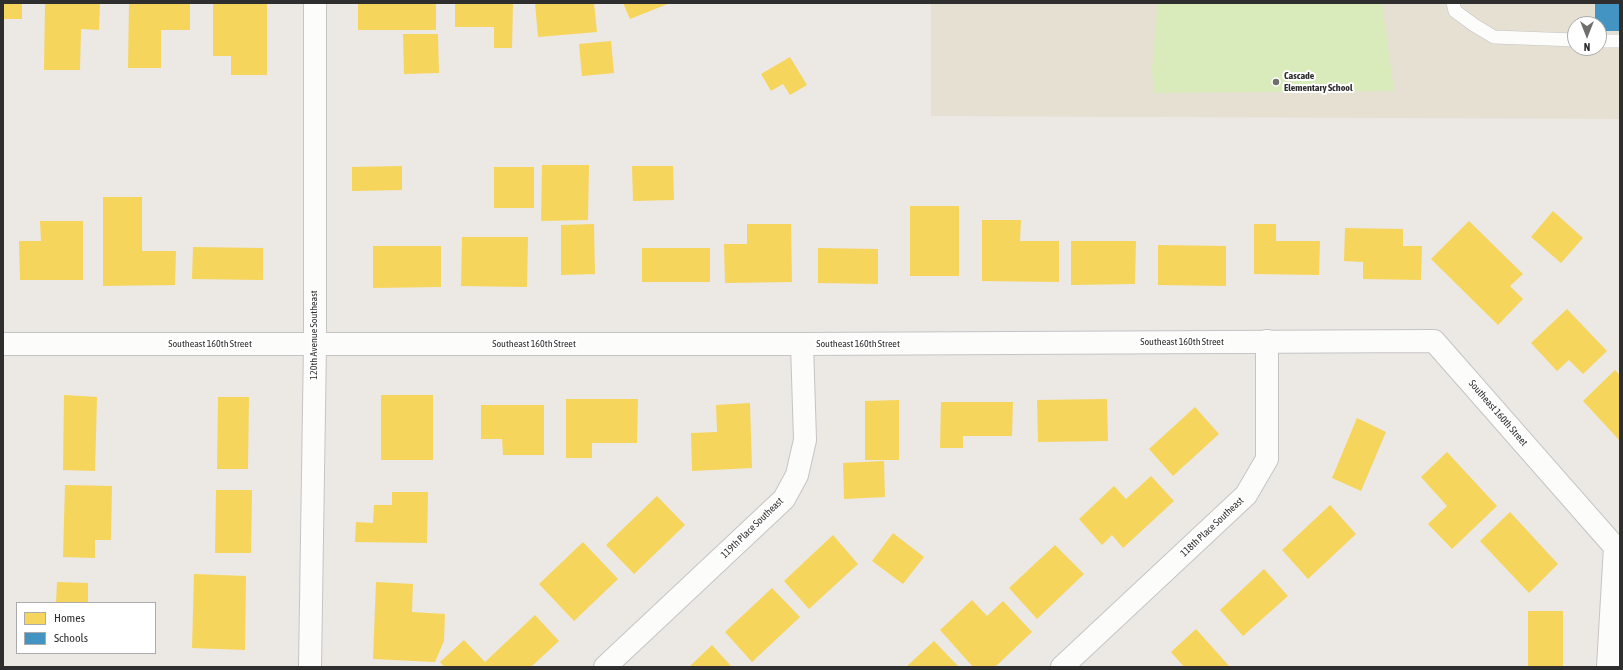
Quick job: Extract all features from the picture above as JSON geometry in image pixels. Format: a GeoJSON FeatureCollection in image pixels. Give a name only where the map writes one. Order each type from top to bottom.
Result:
{"type":"FeatureCollection","features":[{"type":"Feature","properties":{"kind":"street","name":"120th Avenue Southeast"},"geometry":{"type":"LineString","coordinates":[[310,667],[315,344],[315,3]]}},
{"type":"Feature","properties":{"kind":"street","name":"118th Place Southeast"},"geometry":{"type":"LineString","coordinates":[[1062,667],[1246,495],[1267,460],[1267,341]]}},
{"type":"Feature","properties":{"kind":"street","name":"Southeast 160th Street"},"geometry":{"type":"LineString","coordinates":[[3,344],[802,344],[1434,341],[1618,547]]}},
{"type":"Feature","properties":{"kind":"street","name":"119th Place Southeast"},"geometry":{"type":"LineString","coordinates":[[605,667],[784,499],[797,475],[805,440],[802,344]]}},
{"type":"Feature","properties":{"kind":"street"},"geometry":{"type":"LineString","coordinates":[[1608,667],[1618,547]]}},
{"type":"Feature","properties":{"kind":"lane"},"geometry":{"type":"LineString","coordinates":[[1453,3],[1455,10],[1474,25],[1494,37],[1567,40]]}},
{"type":"Feature","properties":{"kind":"lane"},"geometry":{"type":"LineString","coordinates":[[1607,40],[1620,41]]}},
{"type":"Feature","properties":{"kind":"shaded area","name":"Cascade Elementary School"},"geometry":{"type":"Polygon","coordinates":[[[931,3],[1620,3],[1620,119],[931,116],[931,3]]]}},
{"type":"Feature","properties":{"kind":"green space"},"geometry":{"type":"Polygon","coordinates":[[[1158,3],[1382,3],[1394,91],[1154,93],[1152,69],[1158,3]]]}},
{"type":"Feature","properties":{"kind":"building: Homes"},"geometry":{"type":"Polygon","coordinates":[[[3,3],[22,3],[22,19],[3,19],[3,3]]]}},
{"type":"Feature","properties":{"kind":"building: Homes"},"geometry":{"type":"Polygon","coordinates":[[[45,3],[100,3],[99,30],[81,29],[80,70],[44,70],[45,3]]]}},
{"type":"Feature","properties":{"kind":"building: Homes"},"geometry":{"type":"Polygon","coordinates":[[[129,3],[190,3],[190,30],[161,30],[161,68],[128,68],[129,3]]]}},
{"type":"Feature","properties":{"kind":"building: Homes"},"geometry":{"type":"Polygon","coordinates":[[[213,3],[267,3],[267,75],[231,75],[231,56],[213,56],[213,3]]]}},
{"type":"Feature","properties":{"kind":"building: Homes"},"geometry":{"type":"Polygon","coordinates":[[[358,3],[436,3],[436,30],[358,30],[358,3]]]}},
{"type":"Feature","properties":{"kind":"building: Homes"},"geometry":{"type":"Polygon","coordinates":[[[455,3],[513,3],[512,48],[494,48],[494,27],[455,27],[455,3]]]}},
{"type":"Feature","properties":{"kind":"building: Homes"},"geometry":{"type":"Polygon","coordinates":[[[535,3],[594,3],[597,32],[538,37],[535,3]]]}},
{"type":"Feature","properties":{"kind":"building: Homes"},"geometry":{"type":"Polygon","coordinates":[[[623,3],[670,3],[630,19],[623,3]]]}},
{"type":"Feature","properties":{"kind":"building: Homes"},"geometry":{"type":"Polygon","coordinates":[[[403,34],[438,34],[439,73],[404,74],[403,34]]]}},
{"type":"Feature","properties":{"kind":"building: Homes"},"geometry":{"type":"Polygon","coordinates":[[[611,41],[614,73],[582,76],[579,44],[611,41]]]}},
{"type":"Feature","properties":{"kind":"building: Homes"},"geometry":{"type":"Polygon","coordinates":[[[790,57],[807,85],[790,95],[783,84],[771,91],[761,74],[790,57]]]}},
{"type":"Feature","properties":{"kind":"building: Homes"},"geometry":{"type":"Polygon","coordinates":[[[542,165],[589,165],[588,220],[541,221],[542,165]]]}},
{"type":"Feature","properties":{"kind":"building: Homes"},"geometry":{"type":"Polygon","coordinates":[[[402,166],[402,190],[352,191],[352,167],[402,166]]]}},
{"type":"Feature","properties":{"kind":"building: Homes"},"geometry":{"type":"Polygon","coordinates":[[[632,166],[673,166],[674,200],[633,201],[632,166]]]}},
{"type":"Feature","properties":{"kind":"building: Homes"},"geometry":{"type":"Polygon","coordinates":[[[494,167],[534,167],[534,208],[494,208],[494,167]]]}},
{"type":"Feature","properties":{"kind":"building: Homes"},"geometry":{"type":"Polygon","coordinates":[[[103,197],[142,197],[142,251],[176,251],[175,285],[103,286],[103,197]]]}},
{"type":"Feature","properties":{"kind":"building: Homes"},"geometry":{"type":"Polygon","coordinates":[[[910,206],[959,206],[959,276],[910,276],[910,206]]]}},
{"type":"Feature","properties":{"kind":"building: Homes"},"geometry":{"type":"Polygon","coordinates":[[[1553,211],[1583,238],[1561,263],[1531,237],[1553,211]]]}},
{"type":"Feature","properties":{"kind":"building: Homes"},"geometry":{"type":"Polygon","coordinates":[[[982,220],[1021,220],[1020,241],[1059,241],[1059,282],[982,281],[982,220]]]}},
{"type":"Feature","properties":{"kind":"building: Homes"},"geometry":{"type":"Polygon","coordinates":[[[40,221],[83,221],[83,280],[20,280],[19,241],[41,241],[40,221]]]}},
{"type":"Feature","properties":{"kind":"building: Homes"},"geometry":{"type":"Polygon","coordinates":[[[1469,221],[1523,274],[1510,286],[1523,299],[1498,325],[1431,259],[1469,221]]]}},
{"type":"Feature","properties":{"kind":"building: Homes"},"geometry":{"type":"Polygon","coordinates":[[[594,224],[595,274],[561,275],[561,225],[594,224]]]}},
{"type":"Feature","properties":{"kind":"building: Homes"},"geometry":{"type":"Polygon","coordinates":[[[747,224],[791,224],[792,282],[725,283],[724,244],[747,244],[747,224]]]}},
{"type":"Feature","properties":{"kind":"building: Homes"},"geometry":{"type":"Polygon","coordinates":[[[1254,224],[1276,224],[1276,241],[1320,241],[1319,275],[1254,274],[1254,224]]]}},
{"type":"Feature","properties":{"kind":"building: Homes"},"geometry":{"type":"Polygon","coordinates":[[[1345,228],[1403,229],[1403,246],[1422,246],[1421,280],[1363,279],[1363,262],[1344,261],[1345,228]]]}},
{"type":"Feature","properties":{"kind":"building: Homes"},"geometry":{"type":"Polygon","coordinates":[[[462,237],[528,237],[527,287],[461,286],[462,237]]]}},
{"type":"Feature","properties":{"kind":"building: Homes"},"geometry":{"type":"Polygon","coordinates":[[[1071,241],[1136,241],[1135,284],[1071,285],[1071,241]]]}},
{"type":"Feature","properties":{"kind":"building: Homes"},"geometry":{"type":"Polygon","coordinates":[[[1158,245],[1226,246],[1226,286],[1158,285],[1158,245]]]}},
{"type":"Feature","properties":{"kind":"building: Homes"},"geometry":{"type":"Polygon","coordinates":[[[373,246],[441,246],[441,287],[373,288],[373,246]]]}},
{"type":"Feature","properties":{"kind":"building: Homes"},"geometry":{"type":"Polygon","coordinates":[[[193,247],[263,248],[263,280],[192,279],[193,247]]]}},
{"type":"Feature","properties":{"kind":"building: Homes"},"geometry":{"type":"Polygon","coordinates":[[[642,248],[710,248],[710,282],[642,282],[642,248]]]}},
{"type":"Feature","properties":{"kind":"building: Homes"},"geometry":{"type":"Polygon","coordinates":[[[818,248],[878,249],[878,284],[818,283],[818,248]]]}},
{"type":"Feature","properties":{"kind":"building: Homes"},"geometry":{"type":"Polygon","coordinates":[[[1567,309],[1607,351],[1583,374],[1569,360],[1557,371],[1531,343],[1567,309]]]}},
{"type":"Feature","properties":{"kind":"building: Homes"},"geometry":{"type":"Polygon","coordinates":[[[1615,370],[1620,375],[1620,441],[1583,401],[1615,370]]]}},
{"type":"Feature","properties":{"kind":"building: Homes"},"geometry":{"type":"Polygon","coordinates":[[[64,395],[97,397],[95,471],[63,470],[64,395]]]}},
{"type":"Feature","properties":{"kind":"building: Homes"},"geometry":{"type":"Polygon","coordinates":[[[381,395],[433,395],[433,460],[381,460],[381,395]]]}},
{"type":"Feature","properties":{"kind":"building: Homes"},"geometry":{"type":"Polygon","coordinates":[[[218,397],[249,397],[248,469],[217,469],[218,397]]]}},
{"type":"Feature","properties":{"kind":"building: Homes"},"geometry":{"type":"Polygon","coordinates":[[[566,399],[638,399],[637,443],[592,443],[592,458],[566,458],[566,399]]]}},
{"type":"Feature","properties":{"kind":"building: Homes"},"geometry":{"type":"Polygon","coordinates":[[[1107,399],[1108,441],[1038,442],[1037,400],[1107,399]]]}},
{"type":"Feature","properties":{"kind":"building: Homes"},"geometry":{"type":"Polygon","coordinates":[[[899,400],[899,460],[865,460],[865,401],[899,400]]]}},
{"type":"Feature","properties":{"kind":"building: Homes"},"geometry":{"type":"Polygon","coordinates":[[[941,402],[1013,402],[1012,436],[963,436],[963,448],[940,448],[941,402]]]}},
{"type":"Feature","properties":{"kind":"building: Homes"},"geometry":{"type":"Polygon","coordinates":[[[750,403],[752,468],[692,471],[691,433],[717,432],[716,405],[750,403]]]}},
{"type":"Feature","properties":{"kind":"building: Homes"},"geometry":{"type":"Polygon","coordinates":[[[481,405],[544,405],[544,455],[503,455],[502,439],[481,439],[481,405]]]}},
{"type":"Feature","properties":{"kind":"building: Homes"},"geometry":{"type":"Polygon","coordinates":[[[1195,407],[1219,434],[1173,476],[1149,449],[1195,407]]]}},
{"type":"Feature","properties":{"kind":"building: Homes"},"geometry":{"type":"Polygon","coordinates":[[[1357,418],[1386,432],[1361,491],[1332,478],[1357,418]]]}},
{"type":"Feature","properties":{"kind":"building: Homes"},"geometry":{"type":"Polygon","coordinates":[[[1447,452],[1497,506],[1452,549],[1428,524],[1447,506],[1421,477],[1447,452]]]}},
{"type":"Feature","properties":{"kind":"building: Homes"},"geometry":{"type":"Polygon","coordinates":[[[884,461],[885,497],[844,499],[843,463],[884,461]]]}},
{"type":"Feature","properties":{"kind":"building: Homes"},"geometry":{"type":"Polygon","coordinates":[[[1151,476],[1174,501],[1123,548],[1112,535],[1102,545],[1079,519],[1114,486],[1126,499],[1151,476]]]}},
{"type":"Feature","properties":{"kind":"building: Homes"},"geometry":{"type":"Polygon","coordinates":[[[65,485],[112,486],[111,540],[95,540],[95,558],[63,557],[65,485]]]}},
{"type":"Feature","properties":{"kind":"building: Homes"},"geometry":{"type":"Polygon","coordinates":[[[216,490],[252,490],[251,553],[215,553],[216,490]]]}},
{"type":"Feature","properties":{"kind":"building: Homes"},"geometry":{"type":"Polygon","coordinates":[[[392,492],[428,492],[427,543],[355,542],[356,522],[373,523],[374,505],[392,505],[392,492]]]}},
{"type":"Feature","properties":{"kind":"building: Homes"},"geometry":{"type":"Polygon","coordinates":[[[657,496],[685,525],[634,574],[606,545],[657,496]]]}},
{"type":"Feature","properties":{"kind":"building: Homes"},"geometry":{"type":"Polygon","coordinates":[[[1330,505],[1356,534],[1308,579],[1282,550],[1330,505]]]}},
{"type":"Feature","properties":{"kind":"building: Homes"},"geometry":{"type":"Polygon","coordinates":[[[1510,512],[1558,564],[1529,593],[1480,541],[1510,512]]]}},
{"type":"Feature","properties":{"kind":"building: Homes"},"geometry":{"type":"Polygon","coordinates":[[[893,533],[924,557],[903,584],[872,561],[893,533]]]}},
{"type":"Feature","properties":{"kind":"building: Homes"},"geometry":{"type":"Polygon","coordinates":[[[833,535],[858,564],[809,609],[784,581],[833,535]]]}},
{"type":"Feature","properties":{"kind":"building: Homes"},"geometry":{"type":"Polygon","coordinates":[[[583,542],[618,579],[574,621],[539,584],[583,542]]]}},
{"type":"Feature","properties":{"kind":"building: Homes"},"geometry":{"type":"Polygon","coordinates":[[[1055,545],[1084,574],[1037,619],[1009,588],[1055,545]]]}},
{"type":"Feature","properties":{"kind":"building: Homes"},"geometry":{"type":"Polygon","coordinates":[[[1264,569],[1288,596],[1243,636],[1220,610],[1264,569]]]}},
{"type":"Feature","properties":{"kind":"building: Homes"},"geometry":{"type":"Polygon","coordinates":[[[194,574],[246,576],[245,650],[192,648],[194,574]]]}},
{"type":"Feature","properties":{"kind":"building: Homes"},"geometry":{"type":"Polygon","coordinates":[[[57,582],[88,583],[88,602],[56,602],[57,582]]]}},
{"type":"Feature","properties":{"kind":"building: Homes"},"geometry":{"type":"Polygon","coordinates":[[[376,582],[413,584],[412,612],[445,614],[444,641],[435,662],[373,659],[376,582]]]}},
{"type":"Feature","properties":{"kind":"building: Homes"},"geometry":{"type":"Polygon","coordinates":[[[772,588],[800,617],[752,662],[725,632],[772,588]]]}},
{"type":"Feature","properties":{"kind":"building: Homes"},"geometry":{"type":"Polygon","coordinates":[[[972,600],[987,616],[1003,601],[1032,632],[995,667],[973,667],[940,630],[972,600]]]}},
{"type":"Feature","properties":{"kind":"building: Homes"},"geometry":{"type":"Polygon","coordinates":[[[1528,611],[1563,611],[1563,667],[1528,667],[1528,611]]]}},
{"type":"Feature","properties":{"kind":"building: Homes"},"geometry":{"type":"Polygon","coordinates":[[[535,615],[559,641],[531,667],[444,667],[440,662],[464,640],[485,662],[535,615]]]}},
{"type":"Feature","properties":{"kind":"building: Homes"},"geometry":{"type":"Polygon","coordinates":[[[1196,629],[1230,667],[1184,667],[1171,652],[1196,629]]]}},
{"type":"Feature","properties":{"kind":"building: Homes"},"geometry":{"type":"Polygon","coordinates":[[[934,641],[959,667],[906,667],[934,641]]]}},
{"type":"Feature","properties":{"kind":"building: Homes"},"geometry":{"type":"Polygon","coordinates":[[[712,645],[732,667],[689,667],[712,645]]]}},
{"type":"Feature","properties":{"kind":"building: Schools"},"geometry":{"type":"Polygon","coordinates":[[[1595,3],[1620,3],[1620,31],[1607,31],[1607,16],[1595,16],[1595,3]]]}},
{"type":"Feature","properties":{"kind":"place","name":"Cascade Elementary School"},"geometry":{"type":"Point","coordinates":[1276,82]}}]}
